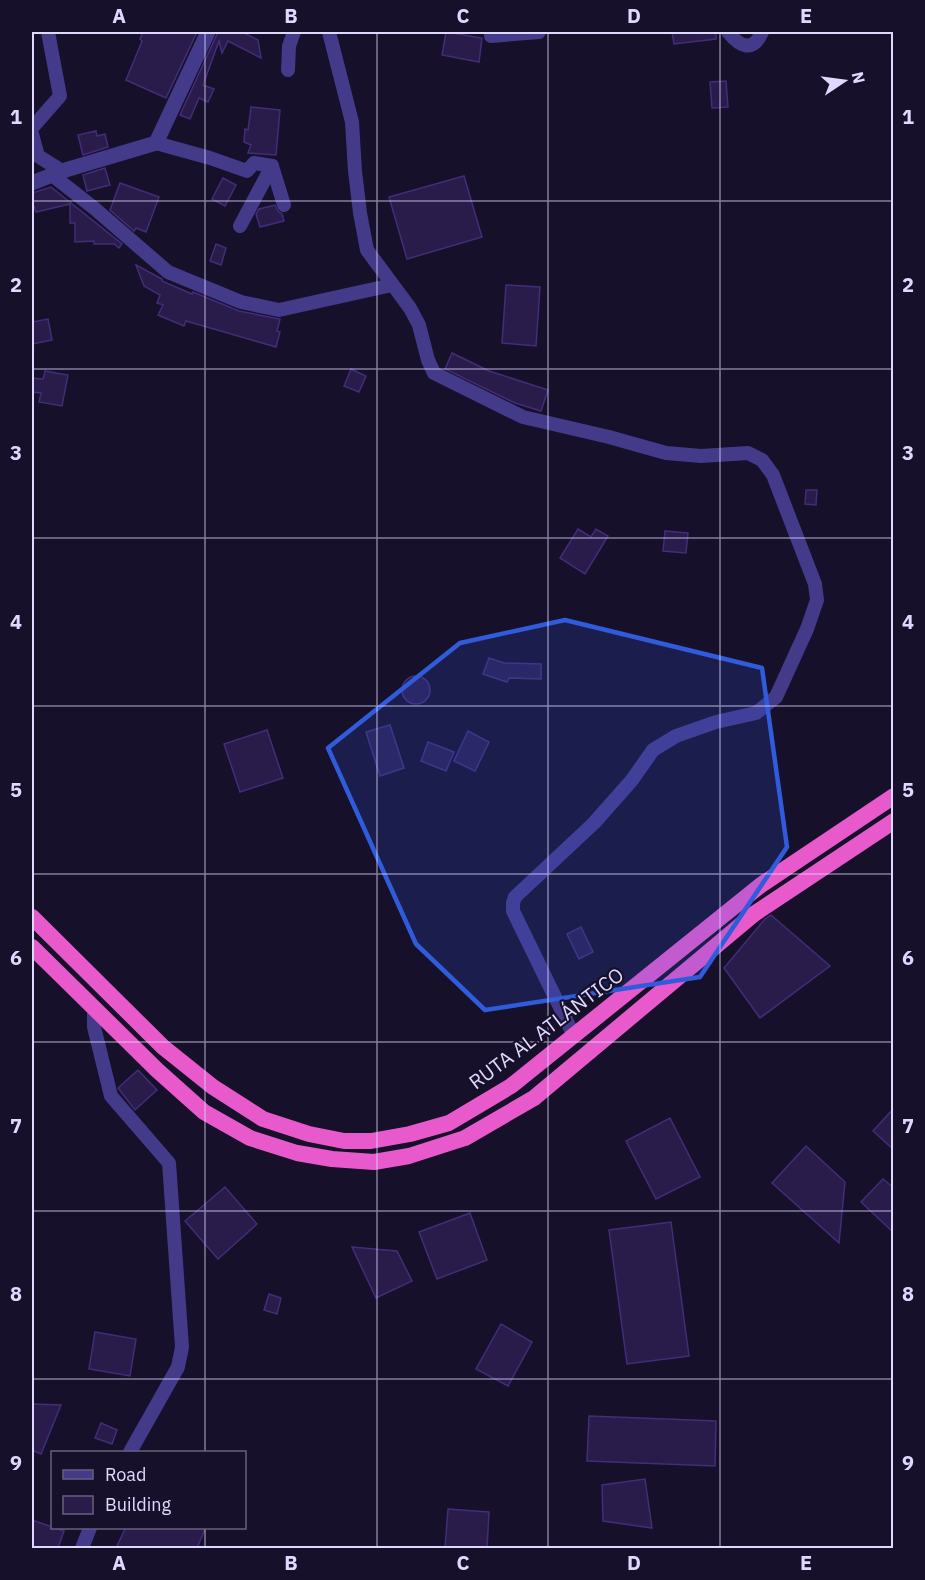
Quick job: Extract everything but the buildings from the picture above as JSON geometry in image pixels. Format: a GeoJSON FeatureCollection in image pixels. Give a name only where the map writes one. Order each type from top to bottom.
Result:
{"type":"FeatureCollection","features":[{"type":"Feature","properties":{"kind":"highway","name":"RUTA AL ATLÁNTICO"},"geometry":{"type":"LineString","coordinates":[[32,917],[163,1047],[213,1088],[262,1119],[309,1134],[344,1141],[371,1141],[449,1124],[511,1086],[761,885],[894,796]]}},
{"type":"Feature","properties":{"kind":"highway","name":"RUTA AL ATLÁNTICO"},"geometry":{"type":"LineString","coordinates":[[32,947],[157,1070],[204,1112],[250,1138],[297,1153],[332,1159],[374,1162],[409,1156],[465,1138],[534,1098],[754,914],[894,821]]}},
{"type":"Feature","properties":{"kind":"street"},"geometry":{"type":"LineString","coordinates":[[32,128],[60,96],[48,32]]}},
{"type":"Feature","properties":{"kind":"street"},"geometry":{"type":"LineString","coordinates":[[156,143],[208,32]]}},
{"type":"Feature","properties":{"kind":"street"},"geometry":{"type":"LineString","coordinates":[[288,70],[289,46],[294,32]]}},
{"type":"Feature","properties":{"kind":"street"},"geometry":{"type":"LineString","coordinates":[[329,32],[352,122],[355,171],[367,250],[410,308],[419,324],[428,360],[434,373],[523,417],[666,453],[700,456],[748,453],[762,460],[773,475],[815,584],[817,600],[807,629],[776,697],[756,713],[717,722],[676,736],[653,750],[632,780],[594,823],[515,897],[513,911],[574,1036]]}},
{"type":"Feature","properties":{"kind":"street"},"geometry":{"type":"LineString","coordinates":[[491,32],[491,36],[539,32]]}},
{"type":"Feature","properties":{"kind":"street"},"geometry":{"type":"LineString","coordinates":[[728,32],[745,46],[753,45],[759,40],[762,32]]}},
{"type":"Feature","properties":{"kind":"street"},"geometry":{"type":"LineString","coordinates":[[32,134],[38,156],[168,272],[241,302],[279,310],[392,285]]}},
{"type":"Feature","properties":{"kind":"street"},"geometry":{"type":"LineString","coordinates":[[32,183],[57,173],[156,143],[247,171],[255,163],[272,166]]}},
{"type":"Feature","properties":{"kind":"street"},"geometry":{"type":"LineString","coordinates":[[272,166],[284,205]]}},
{"type":"Feature","properties":{"kind":"street"},"geometry":{"type":"LineString","coordinates":[[240,226],[272,166]]}},
{"type":"Feature","properties":{"kind":"street"},"geometry":{"type":"LineString","coordinates":[[94,1009],[94,1028],[111,1096],[169,1162],[182,1347],[178,1367],[131,1451]]}},
{"type":"Feature","properties":{"kind":"street"},"geometry":{"type":"LineString","coordinates":[[82,1548],[89,1529]]}},
{"type":"Feature","properties":{"kind":"highlighted area"},"geometry":{"type":"Polygon","coordinates":[[[565,620],[762,668],[787,847],[700,977],[485,1010],[416,944],[328,748],[460,643],[565,620]]]}}]}
